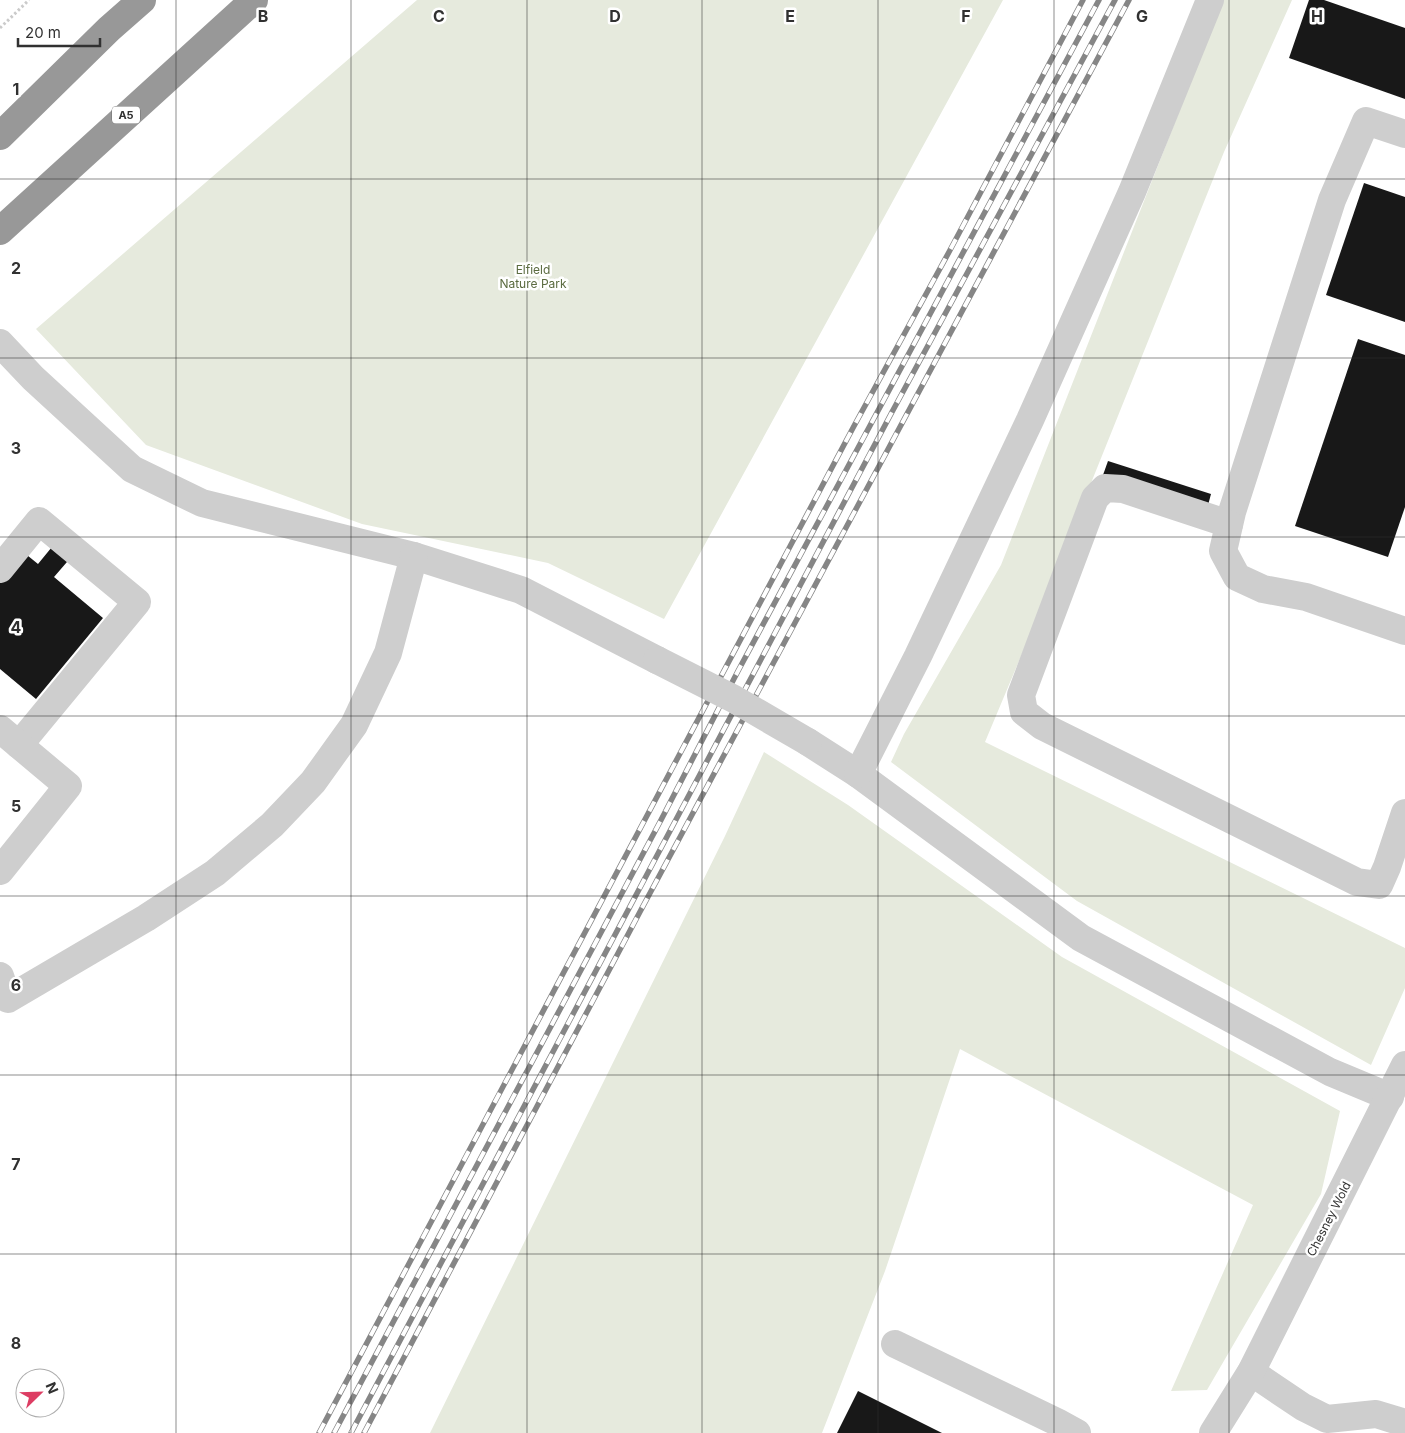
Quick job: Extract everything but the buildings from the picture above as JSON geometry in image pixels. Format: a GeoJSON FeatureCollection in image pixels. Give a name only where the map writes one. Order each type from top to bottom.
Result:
{"type":"FeatureCollection","features":[{"type":"Feature","properties":{"kind":"highway"},"geometry":{"type":"LineString","coordinates":[[0,136],[109,29],[142,0]]}},
{"type":"Feature","properties":{"kind":"highway","name":"A5"},"geometry":{"type":"LineString","coordinates":[[0,231],[254,0]]}},
{"type":"Feature","properties":{"kind":"street"},"geometry":{"type":"LineString","coordinates":[[858,774],[918,656],[1030,420],[1132,192],[1210,0]]}},
{"type":"Feature","properties":{"kind":"street"},"geometry":{"type":"LineString","coordinates":[[1403,623],[1306,597],[1263,588],[1237,577],[1222,551],[1332,200],[1366,121],[1405,134]]}},
{"type":"Feature","properties":{"kind":"street"},"geometry":{"type":"LineString","coordinates":[[0,344],[33,378],[132,469],[202,503],[414,556],[521,590],[734,699],[808,742],[858,774],[1081,938],[1330,1072],[1390,1097]]}},
{"type":"Feature","properties":{"kind":"street"},"geometry":{"type":"LineString","coordinates":[[1229,524],[1123,489],[1105,488],[1095,498],[1021,695],[1024,712],[1042,726],[1357,882],[1379,885],[1405,813]]}},
{"type":"Feature","properties":{"kind":"street"},"geometry":{"type":"LineString","coordinates":[[0,569],[39,522],[137,602],[10,737],[68,786],[0,870]]}},
{"type":"Feature","properties":{"kind":"street"},"geometry":{"type":"LineString","coordinates":[[0,976],[8,999],[146,918],[208,878],[272,825],[313,782],[354,725],[388,652],[414,556]]}},
{"type":"Feature","properties":{"kind":"street","name":"Chesney Wold"},"geometry":{"type":"LineString","coordinates":[[1213,1433],[1251,1372],[1405,1066]]}},
{"type":"Feature","properties":{"kind":"street"},"geometry":{"type":"LineString","coordinates":[[894,1344],[1077,1433]]}},
{"type":"Feature","properties":{"kind":"street"},"geometry":{"type":"LineString","coordinates":[[1251,1372],[1303,1407],[1327,1419],[1376,1414],[1405,1423]]}},
{"type":"Feature","properties":{"kind":"path"},"geometry":{"type":"LineString","coordinates":[[0,28],[29,0]]}},
{"type":"Feature","properties":{"kind":"green space","name":"Elfield Nature Park"},"geometry":{"type":"Polygon","coordinates":[[[417,0],[1003,0],[664,619],[548,563],[362,524],[146,445],[36,329],[417,0]]]}},
{"type":"Feature","properties":{"kind":"green space"},"geometry":{"type":"Polygon","coordinates":[[[1223,0],[1292,0],[1224,152],[985,742],[1405,948],[1405,988],[1371,1065],[1077,901],[891,762],[904,734],[1001,565],[1223,0]]]}},
{"type":"Feature","properties":{"kind":"green space"},"geometry":{"type":"Polygon","coordinates":[[[764,752],[848,805],[1062,957],[1340,1111],[1321,1194],[1207,1390],[1171,1391],[1253,1205],[960,1049],[885,1271],[822,1433],[430,1433],[725,836],[764,752]]]}},
{"type":"Feature","properties":{"kind":"railway"},"geometry":{"type":"LineString","coordinates":[[319,1433],[854,426],[1083,0]]}},
{"type":"Feature","properties":{"kind":"railway"},"geometry":{"type":"LineString","coordinates":[[334,1433],[661,820],[738,671],[1099,0]]}},
{"type":"Feature","properties":{"kind":"railway"},"geometry":{"type":"LineString","coordinates":[[351,1433],[892,412],[1115,0]]}},
{"type":"Feature","properties":{"kind":"railway"},"geometry":{"type":"LineString","coordinates":[[364,1433],[642,908],[1129,0]]}}]}
